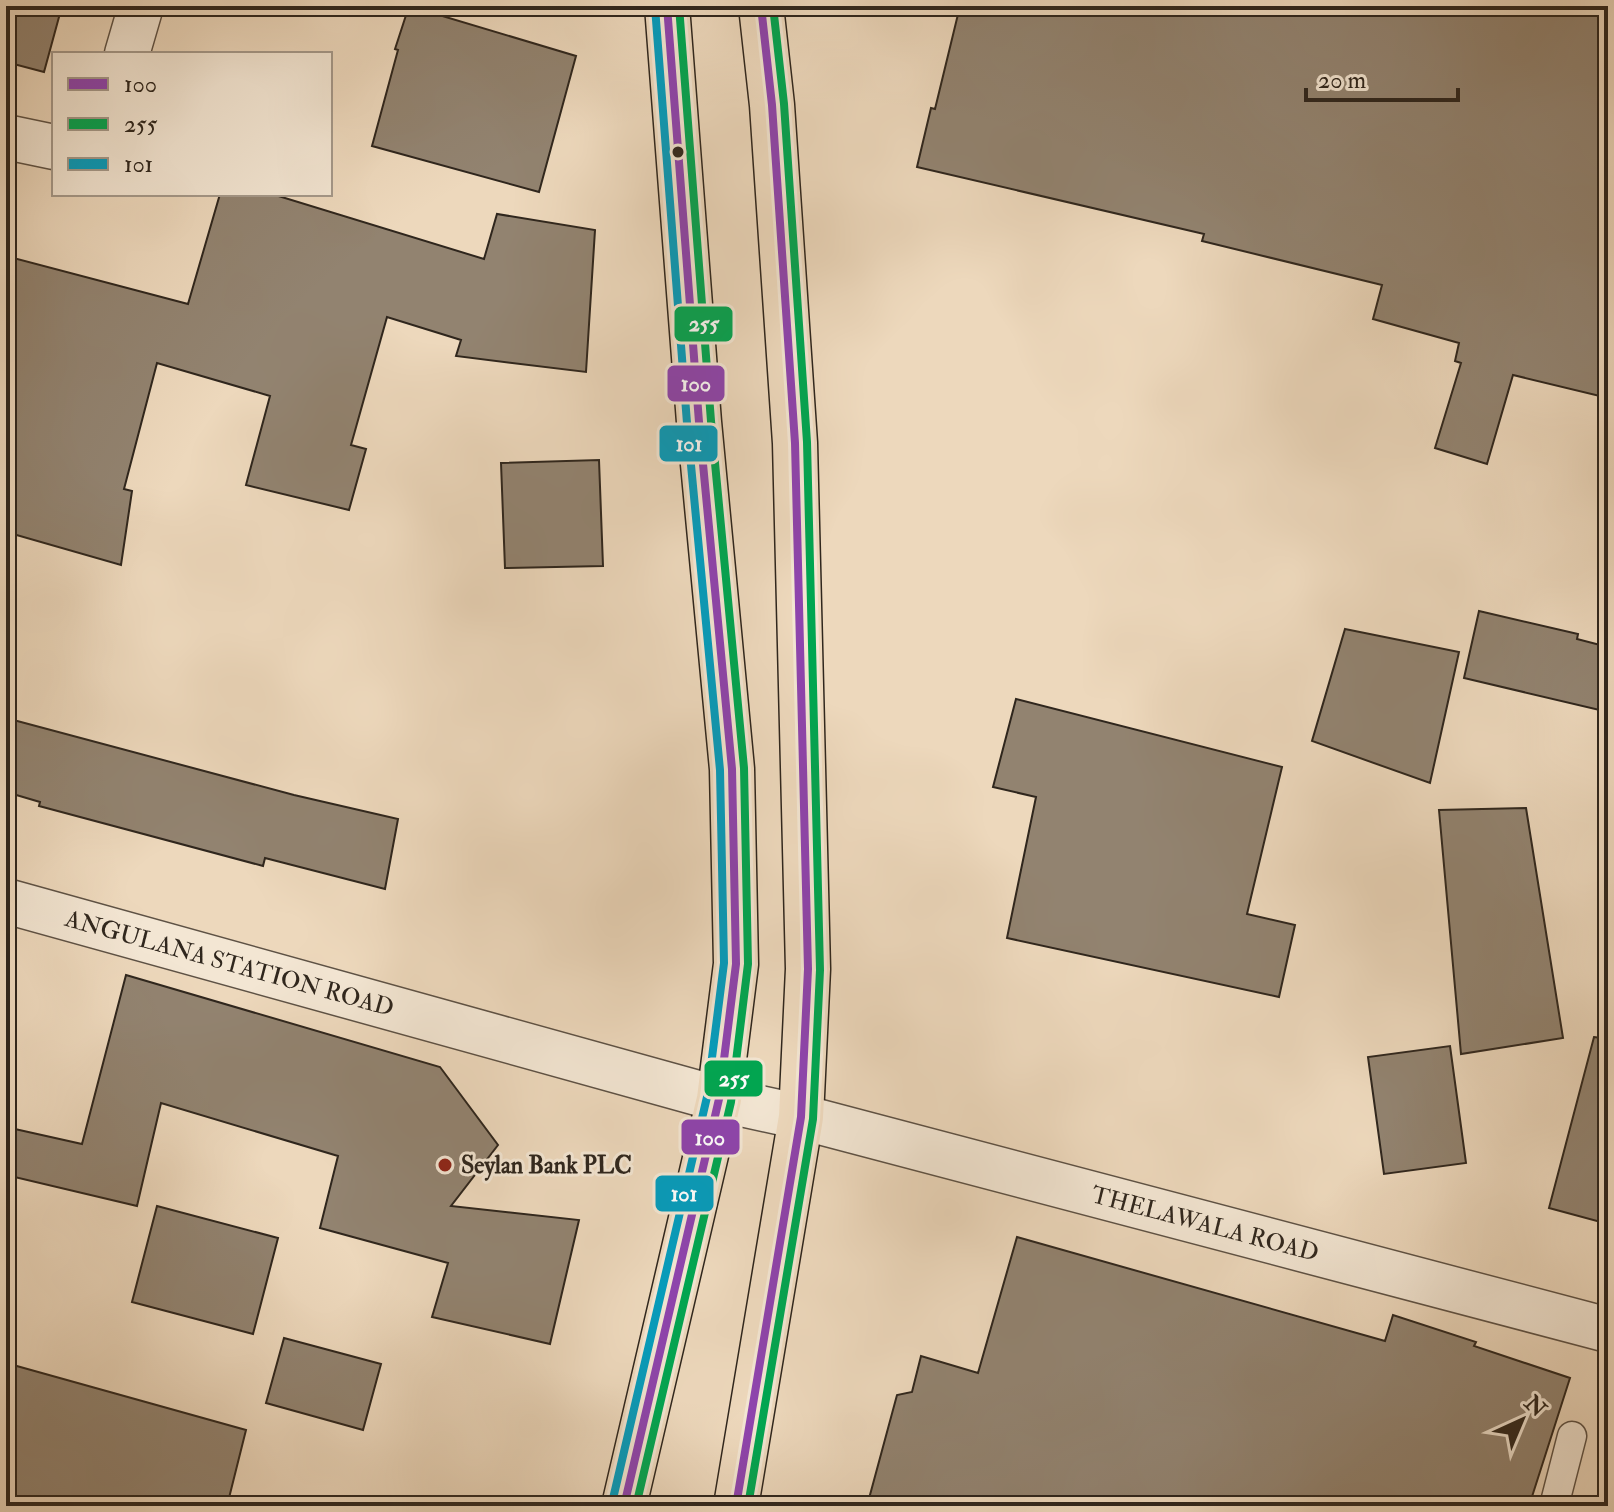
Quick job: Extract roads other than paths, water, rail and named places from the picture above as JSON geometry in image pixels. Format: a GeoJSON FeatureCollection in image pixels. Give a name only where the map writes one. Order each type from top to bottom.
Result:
{"type":"FeatureCollection","features":[{"type":"Feature","properties":{"kind":"highway"},"geometry":{"type":"LineString","coordinates":[[624,1506],[719,1099],[736,964],[732,769],[699,422],[667,6]]}},
{"type":"Feature","properties":{"kind":"highway"},"geometry":{"type":"LineString","coordinates":[[736,1506],[801,1117],[808,969],[795,443],[772,105],[761,6]]}},
{"type":"Feature","properties":{"kind":"street"},"geometry":{"type":"LineString","coordinates":[[128,52],[141,6]]}},
{"type":"Feature","properties":{"kind":"street"},"geometry":{"type":"LineString","coordinates":[[6,137],[52,147]]}},
{"type":"Feature","properties":{"kind":"street","name":"ANGULANA STATION ROAD"},"geometry":{"type":"LineString","coordinates":[[6,901],[719,1099]]}},
{"type":"Feature","properties":{"kind":"street"},"geometry":{"type":"LineString","coordinates":[[719,1099],[801,1117]]}},
{"type":"Feature","properties":{"kind":"street","name":"THELAWALA ROAD"},"geometry":{"type":"LineString","coordinates":[[801,1117],[1608,1330]]}},
{"type":"Feature","properties":{"kind":"lane"},"geometry":{"type":"LineString","coordinates":[[1554,1506],[1572,1436]]}},
{"type":"Feature","properties":{"kind":"place","name":"Seylan Bank PLC"},"geometry":{"type":"Point","coordinates":[445,1165]}}]}
